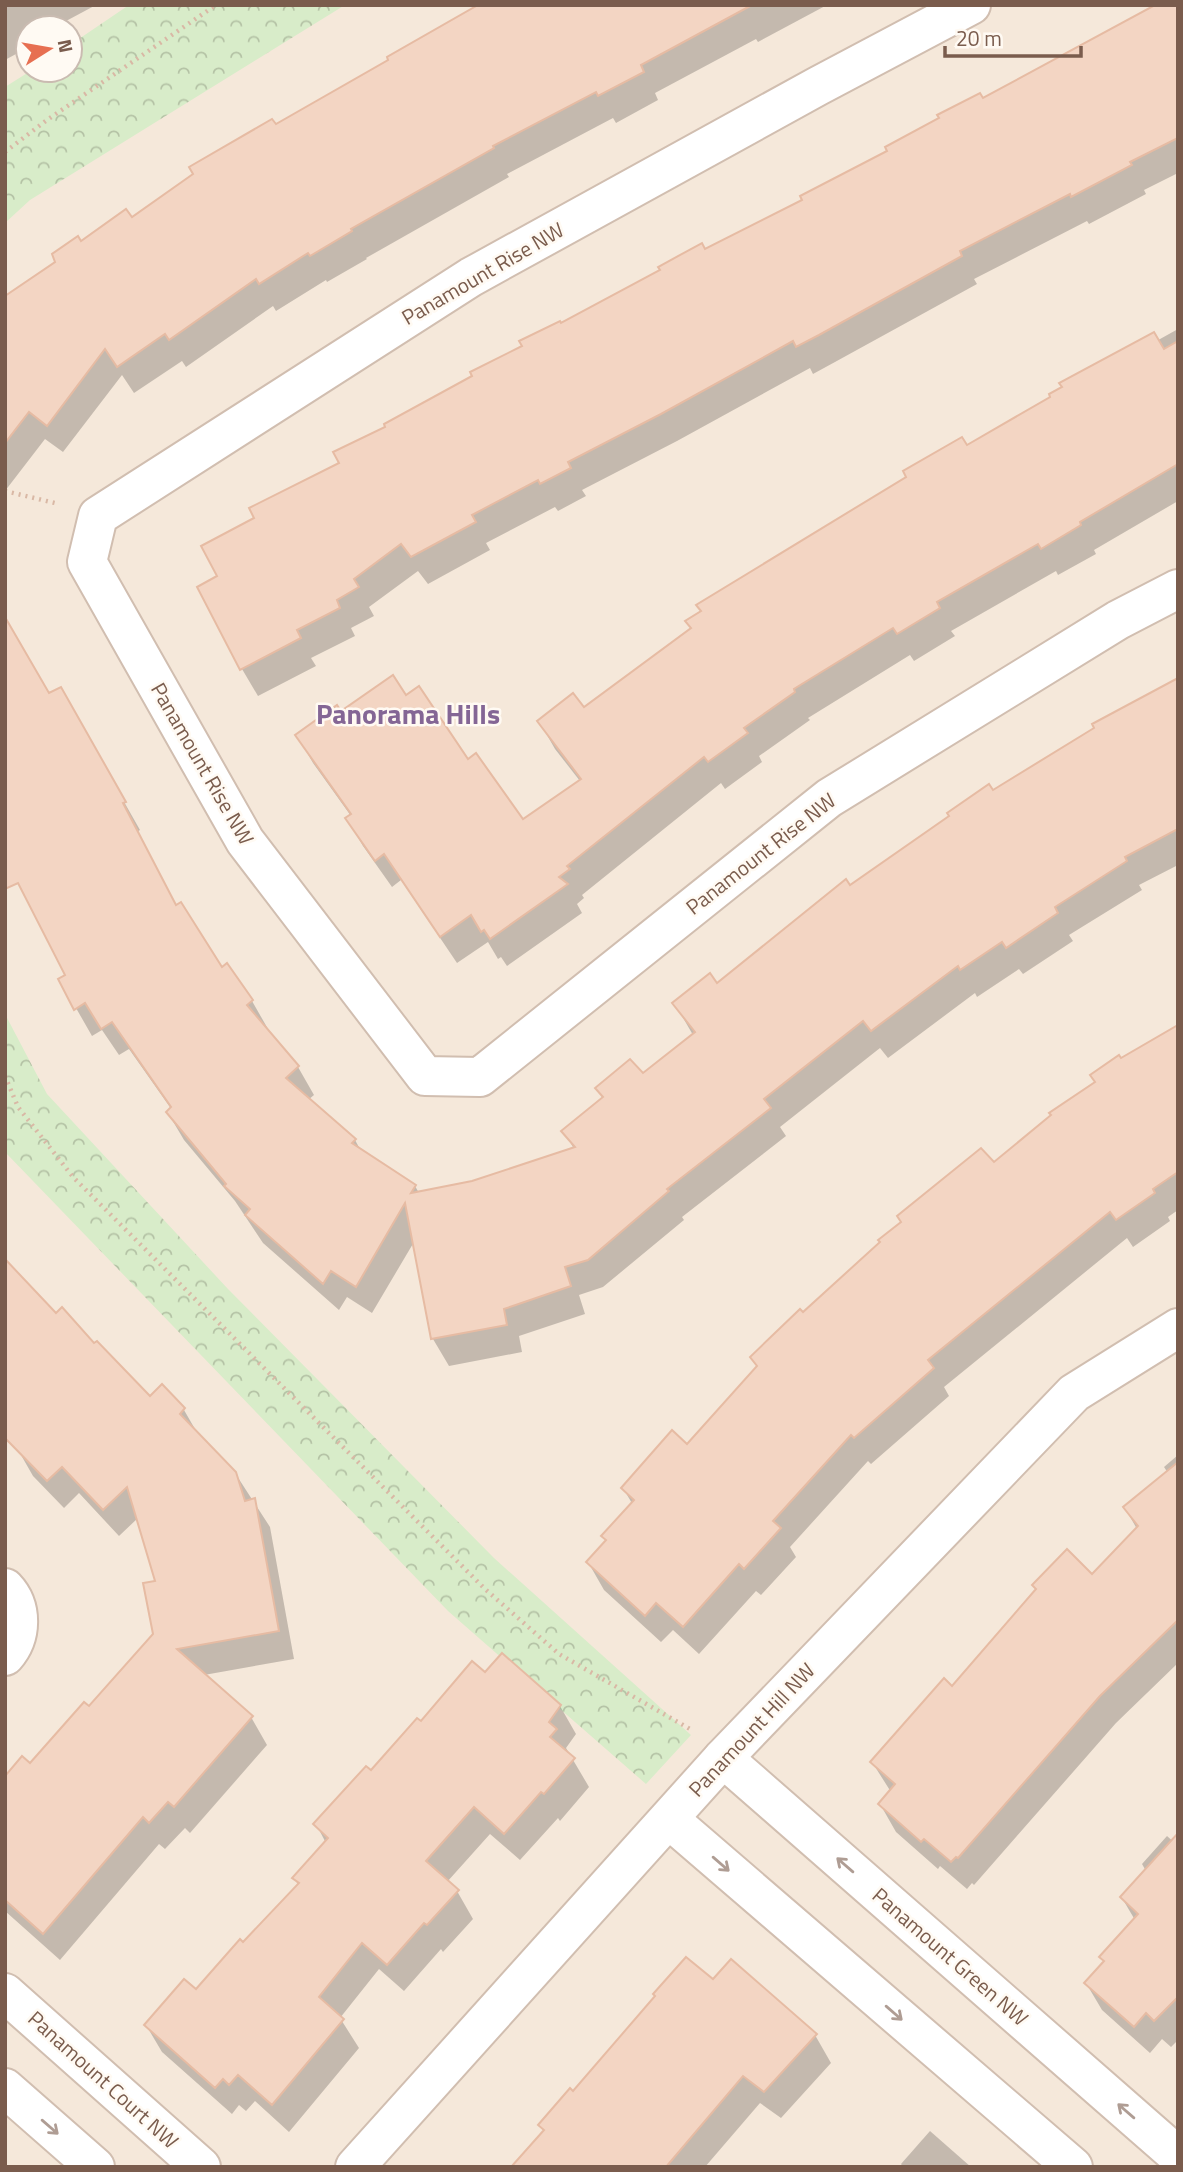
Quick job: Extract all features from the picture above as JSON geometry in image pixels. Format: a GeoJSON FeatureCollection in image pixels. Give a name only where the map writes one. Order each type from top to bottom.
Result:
{"type":"FeatureCollection","features":[{"type":"Feature","properties":{"kind":"street","name":"Panamount Rise NW"},"geometry":{"type":"LineString","coordinates":[[971,5],[471,277],[98,516],[87,562],[245,841],[425,1076],[480,1077],[829,798],[1118,620],[1178,589]]}},
{"type":"Feature","properties":{"kind":"street","name":"Panamount Hill NW"},"geometry":{"type":"LineString","coordinates":[[355,2167],[723,1758],[1074,1393],[1178,1328]]}},
{"type":"Feature","properties":{"kind":"street"},"geometry":{"type":"LineString","coordinates":[[5,1588],[11,1594],[19,1620],[14,1646],[5,1656]]}},
{"type":"Feature","properties":{"kind":"street","name":"Panamount Green NW"},"geometry":{"type":"LineString","coordinates":[[723,1758],[1178,2157]]}},
{"type":"Feature","properties":{"kind":"street"},"geometry":{"type":"LineString","coordinates":[[670,1820],[1073,2167]]}},
{"type":"Feature","properties":{"kind":"street","name":"Panamount Court NW"},"geometry":{"type":"LineString","coordinates":[[5,1993],[201,2167]]}},
{"type":"Feature","properties":{"kind":"street"},"geometry":{"type":"LineString","coordinates":[[5,2088],[95,2167]]}},
{"type":"Feature","properties":{"kind":"path"},"geometry":{"type":"LineString","coordinates":[[5,152],[47,120],[216,5]]}},
{"type":"Feature","properties":{"kind":"path"},"geometry":{"type":"LineString","coordinates":[[5,491],[98,516]]}},
{"type":"Feature","properties":{"kind":"path"},"geometry":{"type":"LineString","coordinates":[[5,1076],[18,1107],[73,1177],[485,1589],[559,1654],[697,1732],[723,1758]]}},
{"type":"Feature","properties":{"kind":"shaded area"},"geometry":{"type":"Polygon","coordinates":[[[5,5],[1178,5],[1178,2167],[5,2167],[5,5]]]}},
{"type":"Feature","properties":{"kind":"green space"},"geometry":{"type":"Polygon","coordinates":[[[129,5],[345,5],[30,200],[5,223],[5,87],[14,81],[14,84],[84,84],[84,36],[129,5]]]}},
{"type":"Feature","properties":{"kind":"green space"},"geometry":{"type":"Polygon","coordinates":[[[5,1014],[47,1094],[228,1289],[494,1558],[691,1735],[646,1784],[448,1611],[5,1152],[5,1014]]]}},
{"type":"Feature","properties":{"kind":"building"},"geometry":{"type":"Polygon","coordinates":[[[478,5],[752,5],[641,65],[644,72],[598,96],[596,92],[493,146],[494,148],[351,229],[352,231],[310,256],[308,253],[259,284],[256,279],[169,340],[165,334],[117,367],[105,349],[47,426],[29,412],[5,443],[5,296],[55,262],[52,254],[78,236],[81,241],[126,209],[132,217],[193,174],[189,167],[272,119],[276,124],[478,5]]]}},
{"type":"Feature","properties":{"kind":"building"},"geometry":{"type":"Polygon","coordinates":[[[1155,5],[1178,5],[1178,138],[1130,162],[1132,165],[1071,197],[1070,194],[960,251],[962,256],[819,335],[796,347],[793,341],[568,462],[571,468],[540,484],[538,480],[472,515],[476,522],[411,557],[401,544],[354,579],[359,587],[337,600],[340,608],[297,630],[301,638],[240,670],[197,587],[217,576],[201,546],[254,518],[249,508],[339,463],[333,452],[385,427],[384,424],[472,376],[470,372],[522,346],[519,341],[560,321],[561,323],[660,270],[658,267],[702,243],[705,249],[802,200],[800,196],[887,151],[885,147],[939,118],[937,115],[980,93],[983,98],[1155,5]]]}},
{"type":"Feature","properties":{"kind":"building"},"geometry":{"type":"Polygon","coordinates":[[[1154,332],[1164,349],[1178,341],[1178,464],[1080,522],[1081,525],[1041,549],[1038,544],[937,602],[940,608],[897,634],[893,628],[794,689],[795,692],[744,728],[748,733],[708,762],[704,757],[567,866],[570,869],[559,877],[568,884],[490,939],[484,930],[481,932],[471,915],[440,937],[384,854],[375,861],[345,818],[351,814],[295,735],[337,705],[341,711],[393,675],[406,695],[419,686],[468,759],[476,753],[523,819],[581,779],[537,721],[573,693],[584,707],[691,628],[685,621],[701,611],[696,605],[906,477],[903,471],[962,437],[967,445],[1050,397],[1049,394],[1062,387],[1059,383],[1154,332]]]}},
{"type":"Feature","properties":{"kind":"building"},"geometry":{"type":"Polygon","coordinates":[[[5,617],[49,693],[61,687],[126,802],[123,803],[176,905],[181,902],[222,967],[227,963],[253,1000],[247,1005],[299,1066],[286,1078],[356,1139],[352,1143],[416,1185],[411,1193],[472,1181],[575,1147],[561,1131],[603,1097],[595,1088],[630,1059],[643,1073],[695,1032],[672,1003],[710,973],[717,983],[846,879],[850,885],[949,816],[947,813],[989,784],[993,790],[1094,728],[1092,724],[1178,678],[1178,829],[1125,857],[1127,861],[1055,907],[1058,913],[1006,948],[1002,942],[960,970],[958,966],[871,1031],[863,1021],[764,1099],[771,1108],[667,1189],[669,1191],[588,1260],[565,1267],[571,1286],[504,1309],[507,1325],[431,1339],[405,1203],[356,1287],[331,1271],[323,1284],[245,1215],[250,1209],[224,1186],[226,1184],[166,1112],[171,1107],[112,1022],[101,1029],[85,1003],[74,1010],[58,979],[65,975],[18,883],[5,889],[5,617]]]}},
{"type":"Feature","properties":{"kind":"building"},"geometry":{"type":"Polygon","coordinates":[[[1178,1025],[1178,1172],[1153,1189],[1155,1193],[1116,1220],[1110,1212],[928,1360],[934,1368],[854,1438],[851,1435],[773,1521],[781,1528],[744,1569],[739,1564],[683,1627],[656,1603],[645,1616],[586,1562],[606,1540],[601,1536],[634,1500],[621,1488],[672,1430],[687,1444],[757,1366],[750,1357],[800,1309],[803,1312],[880,1242],[878,1240],[901,1222],[897,1216],[981,1148],[994,1162],[1051,1115],[1049,1113],[1095,1082],[1090,1075],[1119,1055],[1121,1058],[1178,1025]]]}},
{"type":"Feature","properties":{"kind":"building"},"geometry":{"type":"Polygon","coordinates":[[[5,1259],[56,1313],[62,1307],[94,1343],[97,1341],[150,1396],[162,1384],[185,1408],[180,1414],[236,1472],[245,1501],[255,1498],[279,1631],[177,1649],[253,1716],[174,1807],[168,1802],[149,1823],[143,1817],[43,1934],[5,1900],[5,1776],[22,1756],[30,1763],[84,1702],[89,1706],[153,1634],[143,1583],[155,1581],[127,1487],[103,1510],[62,1467],[47,1481],[5,1438],[5,1259]]]}},
{"type":"Feature","properties":{"kind":"building"},"geometry":{"type":"Polygon","coordinates":[[[1178,1462],[1178,1620],[1100,1696],[958,1858],[951,1862],[924,1839],[921,1842],[878,1804],[895,1784],[870,1762],[944,1678],[952,1686],[1036,1589],[1032,1585],[1067,1549],[1092,1574],[1138,1526],[1123,1507],[1178,1462]]]}},
{"type":"Feature","properties":{"kind":"building"},"geometry":{"type":"Polygon","coordinates":[[[502,1653],[561,1705],[549,1722],[557,1729],[550,1737],[575,1758],[504,1834],[474,1807],[426,1861],[459,1890],[427,1925],[424,1923],[387,1965],[362,1943],[319,1997],[344,2019],[272,2105],[238,2075],[229,2085],[223,2079],[215,2088],[144,2025],[184,1979],[196,1989],[240,1939],[243,1942],[299,1883],[292,1878],[328,1838],[313,1824],[366,1766],[371,1770],[417,1718],[421,1721],[472,1661],[485,1672],[502,1653]]]}},
{"type":"Feature","properties":{"kind":"building"},"geometry":{"type":"Polygon","coordinates":[[[1178,1833],[1178,1997],[1154,2021],[1146,2013],[1134,2027],[1084,1983],[1104,1961],[1099,1957],[1138,1914],[1120,1897],[1178,1833]]]}},
{"type":"Feature","properties":{"kind":"building"},"geometry":{"type":"Polygon","coordinates":[[[686,1957],[713,1979],[731,1959],[817,2034],[764,2092],[743,2076],[666,2167],[511,2167],[544,2130],[538,2125],[570,2088],[573,2091],[686,1957]]]}},
{"type":"Feature","properties":{"kind":"district","name":"Panorama Hills"},"geometry":{"type":"Point","coordinates":[408,714]}}]}
